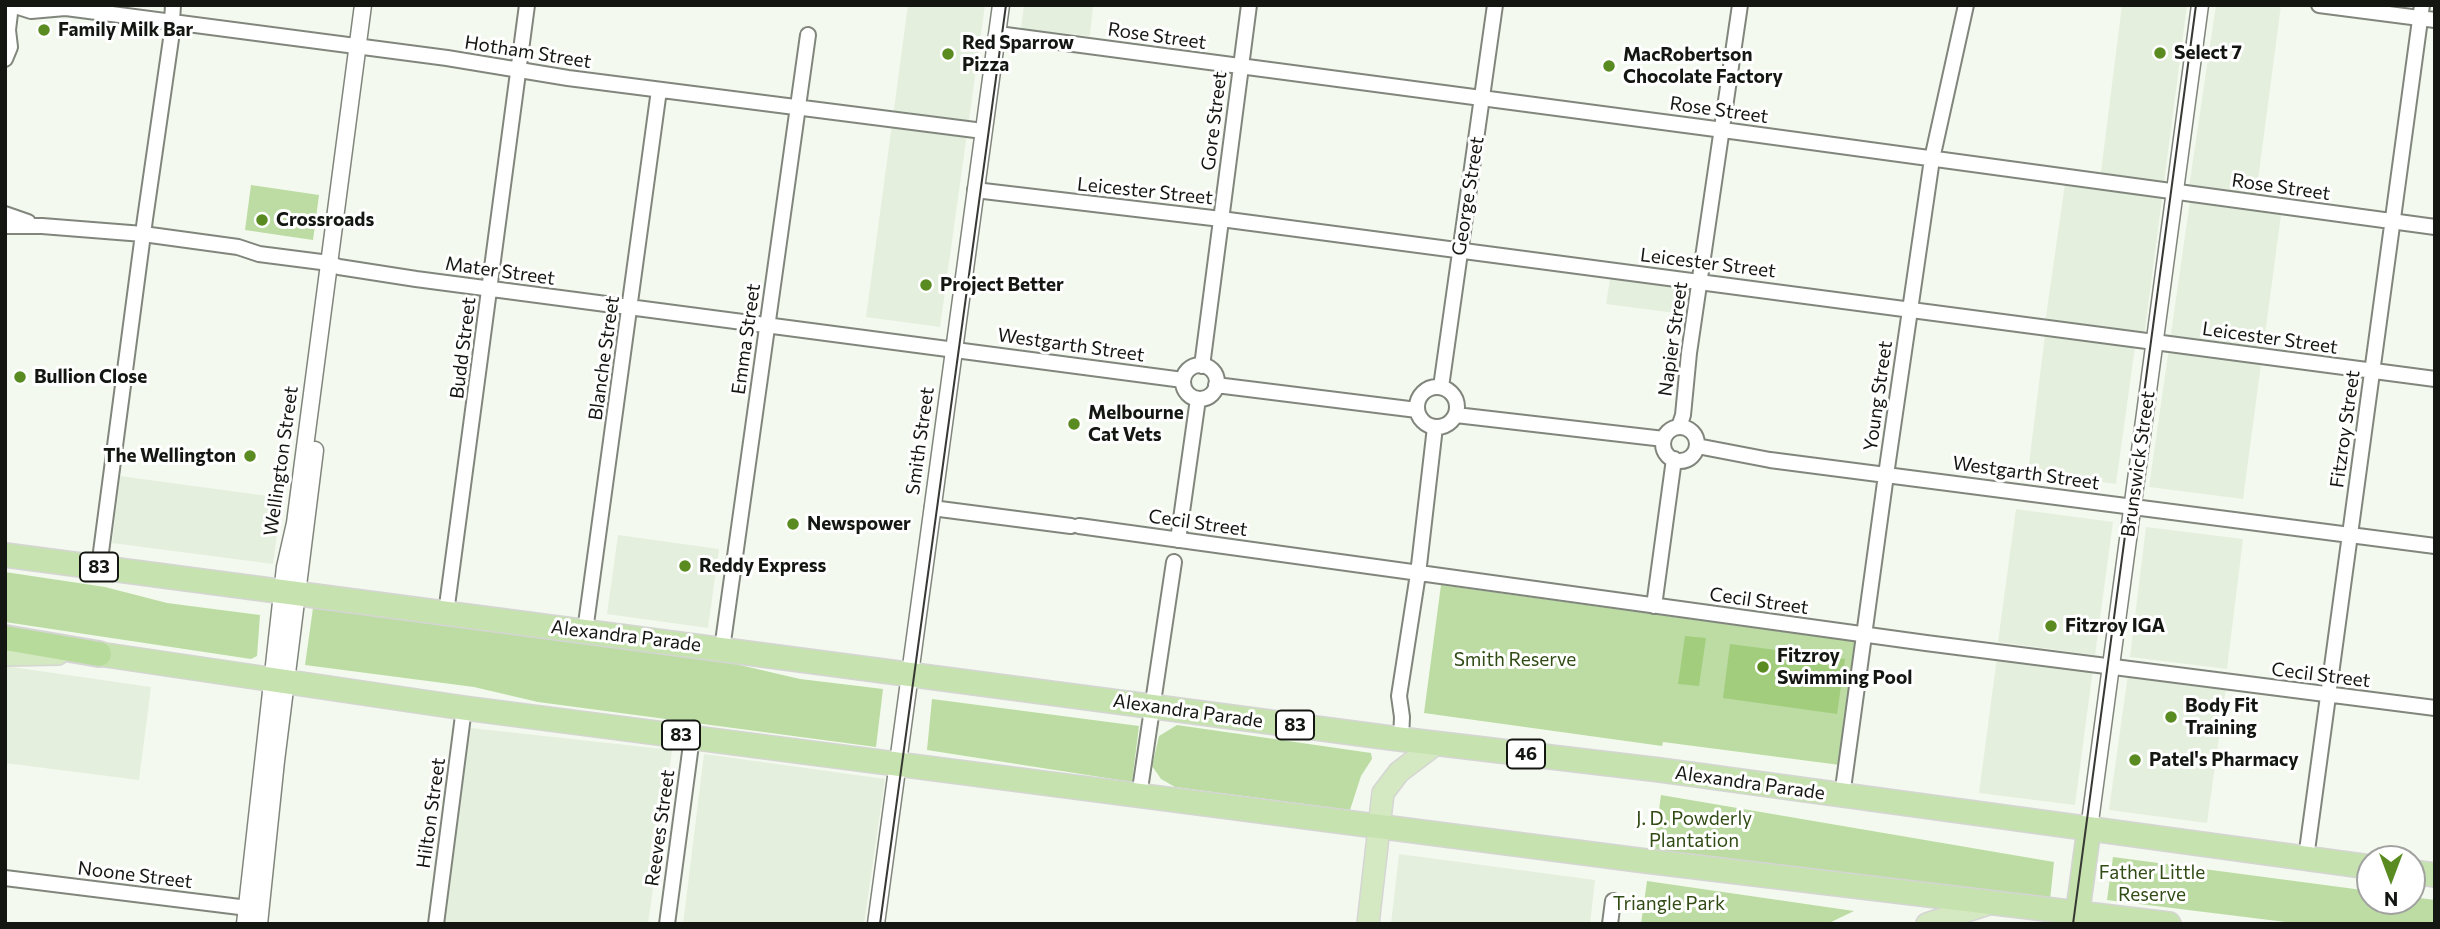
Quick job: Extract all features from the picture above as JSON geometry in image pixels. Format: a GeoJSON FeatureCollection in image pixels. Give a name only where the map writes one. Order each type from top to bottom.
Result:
{"type":"FeatureCollection","features":[{"type":"Feature","properties":{"kind":"highway","name":"Alexandra Parade"},"geometry":{"type":"LineString","coordinates":[[5,555],[1436,744],[1660,770],[2356,865]]}},
{"type":"Feature","properties":{"kind":"highway"},"geometry":{"type":"LineString","coordinates":[[5,638],[99,654]]}},
{"type":"Feature","properties":{"kind":"highway","name":"83"},"geometry":{"type":"LineString","coordinates":[[99,654],[464,708],[1646,861],[1993,902]]}},
{"type":"Feature","properties":{"kind":"highway","name":"Brunswick Street"},"geometry":{"type":"LineString","coordinates":[[2077,918],[2089,829]]}},
{"type":"Feature","properties":{"kind":"highway"},"geometry":{"type":"LineString","coordinates":[[1993,902],[2077,918],[2169,924]]}},
{"type":"Feature","properties":{"kind":"main road"},"geometry":{"type":"LineString","coordinates":[[5,655],[99,654]]}},
{"type":"Feature","properties":{"kind":"main road"},"geometry":{"type":"LineString","coordinates":[[1368,924],[1382,796],[1390,782],[1406,765],[1436,744]]}},
{"type":"Feature","properties":{"kind":"main road"},"geometry":{"type":"LineString","coordinates":[[1927,924],[1993,902]]}},
{"type":"Feature","properties":{"kind":"street","name":"Hotham Street"},"geometry":{"type":"LineString","coordinates":[[12,5],[31,11],[62,7],[659,90],[983,131]]}},
{"type":"Feature","properties":{"kind":"street"},"geometry":{"type":"LineString","coordinates":[[5,58],[10,47],[7,32],[12,5]]}},
{"type":"Feature","properties":{"kind":"street"},"geometry":{"type":"LineString","coordinates":[[99,567],[173,5]]}},
{"type":"Feature","properties":{"kind":"street","name":"Wellington Street"},"geometry":{"type":"LineString","coordinates":[[253,916],[290,592],[362,47],[363,5]]}},
{"type":"Feature","properties":{"kind":"street","name":"Wellington Street"},"geometry":{"type":"LineString","coordinates":[[362,47],[373,5]]}},
{"type":"Feature","properties":{"kind":"street","name":"Budd Street"},"geometry":{"type":"LineString","coordinates":[[446,613],[527,5]]}},
{"type":"Feature","properties":{"kind":"street","name":"Smith Street"},"geometry":{"type":"LineString","coordinates":[[876,924],[1001,5]]}},
{"type":"Feature","properties":{"kind":"street","name":"Gore Street"},"geometry":{"type":"LineString","coordinates":[[1202,366],[1249,5]]}},
{"type":"Feature","properties":{"kind":"street","name":"George Street"},"geometry":{"type":"LineString","coordinates":[[1441,387],[1495,5]]}},
{"type":"Feature","properties":{"kind":"street","name":"Napier Street"},"geometry":{"type":"LineString","coordinates":[[1679,427],[1683,415],[1689,353],[1740,5]]}},
{"type":"Feature","properties":{"kind":"street","name":"Young Street"},"geometry":{"type":"LineString","coordinates":[[1842,796],[1932,159],[1966,5]]}},
{"type":"Feature","properties":{"kind":"street","name":"Brunswick Street"},"geometry":{"type":"LineString","coordinates":[[2089,829],[2200,5]]}},
{"type":"Feature","properties":{"kind":"street"},"geometry":{"type":"LineString","coordinates":[[2319,5],[2426,15]]}},
{"type":"Feature","properties":{"kind":"street","name":"Fitzroy Street"},"geometry":{"type":"LineString","coordinates":[[2306,858],[2393,221],[2426,15]]}},
{"type":"Feature","properties":{"kind":"street","name":"Rose Street"},"geometry":{"type":"LineString","coordinates":[[998,34],[2435,227]]}},
{"type":"Feature","properties":{"kind":"street","name":"Emma Street"},"geometry":{"type":"LineString","coordinates":[[722,649],[808,35]]}},
{"type":"Feature","properties":{"kind":"street","name":"Blanche Street"},"geometry":{"type":"LineString","coordinates":[[585,631],[659,90]]}},
{"type":"Feature","properties":{"kind":"street","name":"Leicester Street"},"geometry":{"type":"LineString","coordinates":[[975,190],[1700,281],[2435,379]]}},
{"type":"Feature","properties":{"kind":"street","name":"Mater Street"},"geometry":{"type":"LineString","coordinates":[[5,214],[43,226]]}},
{"type":"Feature","properties":{"kind":"street","name":"Mater Street"},"geometry":{"type":"LineString","coordinates":[[5,226],[43,226],[143,234],[489,289],[954,349]]}},
{"type":"Feature","properties":{"kind":"street","name":"Westgarth Street"},"geometry":{"type":"LineString","coordinates":[[954,349],[1183,380]]}},
{"type":"Feature","properties":{"kind":"street"},"geometry":{"type":"LineString","coordinates":[[1202,366],[1214,374],[1216,385],[1212,394],[1198,399],[1188,394],[1183,380],[1191,368],[1202,366]]}},
{"type":"Feature","properties":{"kind":"street"},"geometry":{"type":"LineString","coordinates":[[1216,385],[1417,410]]}},
{"type":"Feature","properties":{"kind":"street"},"geometry":{"type":"LineString","coordinates":[[1428,389],[1447,389],[1457,403],[1456,415],[1445,425],[1435,427],[1423,421],[1417,410],[1419,397],[1428,389]]}},
{"type":"Feature","properties":{"kind":"street"},"geometry":{"type":"LineString","coordinates":[[1178,540],[1198,399]]}},
{"type":"Feature","properties":{"kind":"street"},"geometry":{"type":"LineString","coordinates":[[1456,415],[1664,439]]}},
{"type":"Feature","properties":{"kind":"street"},"geometry":{"type":"LineString","coordinates":[[1401,739],[1399,696],[1418,573],[1435,427]]}},
{"type":"Feature","properties":{"kind":"street"},"geometry":{"type":"LineString","coordinates":[[1684,427],[1694,434],[1697,446],[1689,458],[1674,459],[1666,454],[1664,439],[1669,431],[1684,427]]}},
{"type":"Feature","properties":{"kind":"street","name":"Westgarth Street"},"geometry":{"type":"LineString","coordinates":[[1697,446],[1770,460],[2435,546]]}},
{"type":"Feature","properties":{"kind":"street"},"geometry":{"type":"LineString","coordinates":[[1654,606],[1674,459]]}},
{"type":"Feature","properties":{"kind":"street","name":"Cecil Street"},"geometry":{"type":"LineString","coordinates":[[932,508],[2435,708]]}},
{"type":"Feature","properties":{"kind":"street"},"geometry":{"type":"LineString","coordinates":[[1139,796],[1174,562]]}},
{"type":"Feature","properties":{"kind":"street","name":"Hilton Street"},"geometry":{"type":"LineString","coordinates":[[436,924],[464,708]]}},
{"type":"Feature","properties":{"kind":"street","name":"Reeves Street"},"geometry":{"type":"LineString","coordinates":[[667,924],[692,737]]}},
{"type":"Feature","properties":{"kind":"street","name":"Noone Street"},"geometry":{"type":"LineString","coordinates":[[5,878],[253,916]]}},
{"type":"Feature","properties":{"kind":"street"},"geometry":{"type":"LineString","coordinates":[[1610,924],[1613,901]]}},
{"type":"Feature","properties":{"kind":"shaded area"},"geometry":{"type":"Polygon","coordinates":[[[908,5],[985,5],[940,327],[866,317],[908,5]]]}},
{"type":"Feature","properties":{"kind":"shaded area"},"geometry":{"type":"Polygon","coordinates":[[[1024,5],[1093,5],[1090,36],[1021,29],[1024,5]]]}},
{"type":"Feature","properties":{"kind":"shaded area"},"geometry":{"type":"Polygon","coordinates":[[[2122,5],[2187,5],[2144,337],[2045,323],[2065,184],[2099,188],[2122,5]]]}},
{"type":"Feature","properties":{"kind":"shaded area"},"geometry":{"type":"Polygon","coordinates":[[[2216,5],[2281,5],[2256,195],[2189,187],[2216,5]]]}},
{"type":"Feature","properties":{"kind":"shaded area"},"geometry":{"type":"Polygon","coordinates":[[[2190,201],[2281,215],[2243,499],[2149,487],[2190,201]]]}},
{"type":"Feature","properties":{"kind":"shaded area"},"geometry":{"type":"Polygon","coordinates":[[[1611,273],[1688,283],[1683,314],[1606,304],[1611,273]]]}},
{"type":"Feature","properties":{"kind":"shaded area"},"geometry":{"type":"Polygon","coordinates":[[[2045,335],[2135,347],[2116,484],[2028,472],[2045,335]]]}},
{"type":"Feature","properties":{"kind":"shaded area"},"geometry":{"type":"Polygon","coordinates":[[[120,476],[282,498],[273,564],[112,543],[120,476]]]}},
{"type":"Feature","properties":{"kind":"shaded area"},"geometry":{"type":"Polygon","coordinates":[[[2016,509],[2113,522],[2095,655],[1998,642],[2016,509]]]}},
{"type":"Feature","properties":{"kind":"shaded area"},"geometry":{"type":"Polygon","coordinates":[[[2146,527],[2243,539],[2227,669],[2130,657],[2146,527]]]}},
{"type":"Feature","properties":{"kind":"shaded area"},"geometry":{"type":"Polygon","coordinates":[[[618,535],[719,549],[708,628],[607,614],[618,535]]]}},
{"type":"Feature","properties":{"kind":"shaded area"},"geometry":{"type":"Polygon","coordinates":[[[1685,636],[1706,638],[1699,686],[1678,684],[1685,636]]]}},
{"type":"Feature","properties":{"kind":"shaded area"},"geometry":{"type":"Polygon","coordinates":[[[1730,644],[1845,659],[1837,714],[1723,698],[1730,644]]]}},
{"type":"Feature","properties":{"kind":"shaded area"},"geometry":{"type":"Polygon","coordinates":[[[1997,657],[2093,669],[2075,805],[1979,793],[1997,657]]]}},
{"type":"Feature","properties":{"kind":"shaded area"},"geometry":{"type":"Polygon","coordinates":[[[5,666],[151,687],[139,780],[5,763],[5,666]]]}},
{"type":"Feature","properties":{"kind":"shaded area"},"geometry":{"type":"Polygon","coordinates":[[[2128,674],[2226,687],[2207,823],[2109,810],[2128,674]]]}},
{"type":"Feature","properties":{"kind":"shaded area"},"geometry":{"type":"Polygon","coordinates":[[[462,727],[672,750],[648,924],[441,924],[462,727]]]}},
{"type":"Feature","properties":{"kind":"shaded area"},"geometry":{"type":"Polygon","coordinates":[[[704,754],[885,779],[864,924],[683,924],[704,754]]]}},
{"type":"Feature","properties":{"kind":"shaded area"},"geometry":{"type":"Polygon","coordinates":[[[1399,854],[1595,880],[1590,924],[1391,924],[1399,854]]]}},
{"type":"Feature","properties":{"kind":"green space"},"geometry":{"type":"Polygon","coordinates":[[[251,185],[319,195],[313,240],[245,230],[251,185]]]}},
{"type":"Feature","properties":{"kind":"green space"},"geometry":{"type":"Polygon","coordinates":[[[5,572],[105,587],[167,603],[260,615],[257,656],[251,659],[5,622],[5,572]]]}},
{"type":"Feature","properties":{"kind":"green space","name":"Smith Reserve"},"geometry":{"type":"Polygon","coordinates":[[[1441,585],[1857,642],[1840,765],[1663,742],[1662,746],[1424,713],[1441,585]]]}},
{"type":"Feature","properties":{"kind":"green space"},"geometry":{"type":"Polygon","coordinates":[[[313,608],[731,663],[800,679],[883,689],[876,747],[538,702],[474,687],[305,665],[313,608]]]}},
{"type":"Feature","properties":{"kind":"green space"},"geometry":{"type":"Polygon","coordinates":[[[932,699],[1139,726],[1132,782],[927,750],[932,699]]]}},
{"type":"Feature","properties":{"kind":"green space"},"geometry":{"type":"Polygon","coordinates":[[[1177,725],[1371,753],[1372,759],[1361,776],[1350,810],[1175,787],[1161,779],[1152,766],[1159,736],[1177,725]]]}},
{"type":"Feature","properties":{"kind":"green space","name":"J. D. Powderly Plantation"},"geometry":{"type":"Polygon","coordinates":[[[1661,795],[2054,862],[2050,900],[1653,853],[1661,795]]]}},
{"type":"Feature","properties":{"kind":"green space","name":"Father Little Reserve"},"geometry":{"type":"Polygon","coordinates":[[[2113,857],[2356,889],[2356,915],[2426,915],[2426,899],[2435,900],[2435,924],[2302,924],[2107,900],[2113,857]]]}},
{"type":"Feature","properties":{"kind":"green space","name":"Triangle Park"},"geometry":{"type":"Polygon","coordinates":[[[1647,881],[1854,911],[1827,924],[1641,924],[1647,881]]]}},
{"type":"Feature","properties":{"kind":"tram line"},"geometry":{"type":"LineString","coordinates":[[880,924],[1006,5]]}},
{"type":"Feature","properties":{"kind":"tram line"},"geometry":{"type":"LineString","coordinates":[[2073,924],[2196,5]]}},
{"type":"Feature","properties":{"kind":"place","name":"Family Milk Bar"},"geometry":{"type":"Point","coordinates":[44,30]}},
{"type":"Feature","properties":{"kind":"place","name":"Select 7"},"geometry":{"type":"Point","coordinates":[2160,53]}},
{"type":"Feature","properties":{"kind":"place","name":"Red Sparrow Pizza"},"geometry":{"type":"Point","coordinates":[948,54]}},
{"type":"Feature","properties":{"kind":"place","name":"MacRobertson Chocolate Factory"},"geometry":{"type":"Point","coordinates":[1609,66]}},
{"type":"Feature","properties":{"kind":"place","name":"Crossroads"},"geometry":{"type":"Point","coordinates":[262,220]}},
{"type":"Feature","properties":{"kind":"place","name":"Project Better"},"geometry":{"type":"Point","coordinates":[926,285]}},
{"type":"Feature","properties":{"kind":"place","name":"Bullion Close"},"geometry":{"type":"Point","coordinates":[20,377]}},
{"type":"Feature","properties":{"kind":"place","name":"Melbourne Cat Vets"},"geometry":{"type":"Point","coordinates":[1074,424]}},
{"type":"Feature","properties":{"kind":"place","name":"The Wellington"},"geometry":{"type":"Point","coordinates":[250,456]}},
{"type":"Feature","properties":{"kind":"place","name":"Newspower"},"geometry":{"type":"Point","coordinates":[793,524]}},
{"type":"Feature","properties":{"kind":"place","name":"Reddy Express"},"geometry":{"type":"Point","coordinates":[685,566]}},
{"type":"Feature","properties":{"kind":"place","name":"Fitzroy IGA"},"geometry":{"type":"Point","coordinates":[2051,626]}},
{"type":"Feature","properties":{"kind":"place","name":"Fitzroy Swimming Pool"},"geometry":{"type":"Point","coordinates":[1763,667]}},
{"type":"Feature","properties":{"kind":"place","name":"Body Fit Training"},"geometry":{"type":"Point","coordinates":[2171,717]}},
{"type":"Feature","properties":{"kind":"place","name":"Patel's Pharmacy"},"geometry":{"type":"Point","coordinates":[2135,760]}}]}
